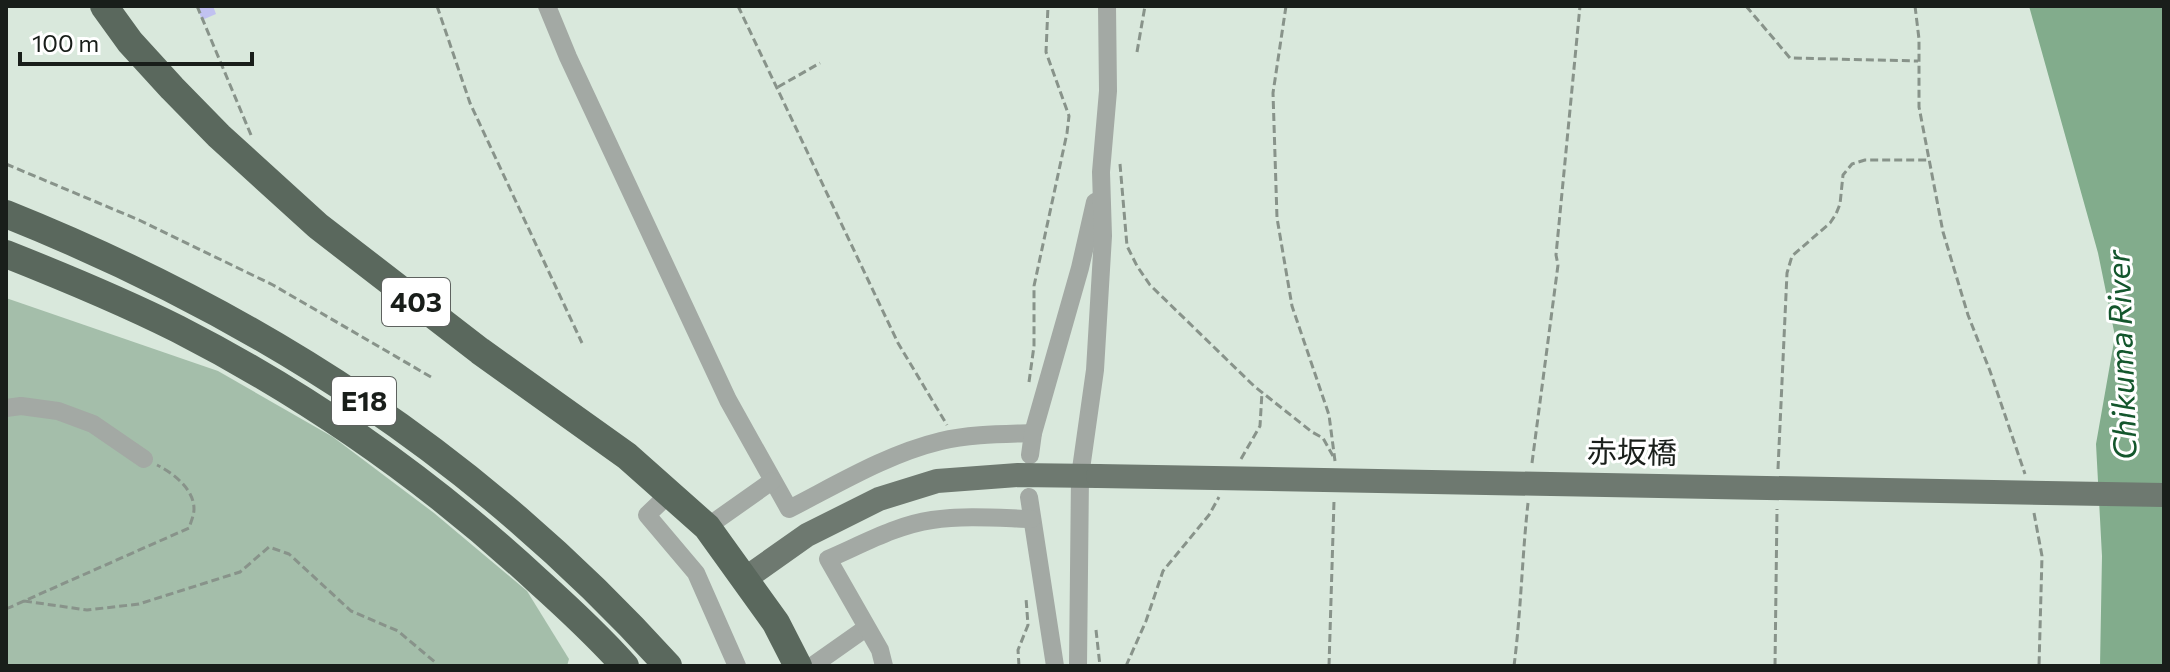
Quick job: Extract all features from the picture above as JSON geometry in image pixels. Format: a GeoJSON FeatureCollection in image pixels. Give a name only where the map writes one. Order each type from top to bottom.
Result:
{"type":"FeatureCollection","features":[{"type":"Feature","properties":{"kind":"highway","name":"403"},"geometry":{"type":"LineString","coordinates":[[104,6],[130,42],[172,88],[219,136],[318,226],[480,351],[627,456],[707,527],[776,623],[798,666]]}},
{"type":"Feature","properties":{"kind":"highway","name":"E18"},"geometry":{"type":"LineString","coordinates":[[6,214],[102,256],[252,332],[400,425],[524,524],[588,582],[668,666]]}},
{"type":"Feature","properties":{"kind":"highway","name":"E18"},"geometry":{"type":"LineString","coordinates":[[6,254],[83,284],[177,329],[322,412],[394,462],[510,555],[625,666]]}},
{"type":"Feature","properties":{"kind":"main road","name":"赤坂橋"},"geometry":{"type":"LineString","coordinates":[[746,578],[807,535],[879,499],[937,481],[1018,475],[2164,495]]}},
{"type":"Feature","properties":{"kind":"street"},"geometry":{"type":"LineString","coordinates":[[547,6],[574,71],[728,400],[789,509],[881,461],[942,440],[1033,433]]}},
{"type":"Feature","properties":{"kind":"street"},"geometry":{"type":"LineString","coordinates":[[1078,666],[1103,236],[1101,172],[1108,91],[1107,6]]}},
{"type":"Feature","properties":{"kind":"street"},"geometry":{"type":"LineString","coordinates":[[1030,455],[1033,433],[1080,268],[1101,172]]}},
{"type":"Feature","properties":{"kind":"street"},"geometry":{"type":"LineString","coordinates":[[6,408],[21,406],[58,411],[93,424],[144,459]]}},
{"type":"Feature","properties":{"kind":"street"},"geometry":{"type":"LineString","coordinates":[[707,527],[772,481]]}},
{"type":"Feature","properties":{"kind":"street"},"geometry":{"type":"LineString","coordinates":[[670,493],[647,515],[696,573],[737,666]]}},
{"type":"Feature","properties":{"kind":"street"},"geometry":{"type":"LineString","coordinates":[[1029,497],[1055,666]]}},
{"type":"Feature","properties":{"kind":"street"},"geometry":{"type":"LineString","coordinates":[[884,666],[880,650],[828,559],[896,530],[931,520],[1031,519]]}},
{"type":"Feature","properties":{"kind":"street"},"geometry":{"type":"LineString","coordinates":[[812,666],[866,628]]}},
{"type":"Feature","properties":{"kind":"path"},"geometry":{"type":"LineString","coordinates":[[197,6],[252,138]]}},
{"type":"Feature","properties":{"kind":"path"},"geometry":{"type":"LineString","coordinates":[[437,6],[470,103],[582,343]]}},
{"type":"Feature","properties":{"kind":"path"},"geometry":{"type":"LineString","coordinates":[[738,6],[898,343],[956,439]]}},
{"type":"Feature","properties":{"kind":"path"},"geometry":{"type":"LineString","coordinates":[[1028,390],[1034,346],[1034,286],[1069,116],[1046,52],[1048,6]]}},
{"type":"Feature","properties":{"kind":"path"},"geometry":{"type":"LineString","coordinates":[[1137,52],[1145,6]]}},
{"type":"Feature","properties":{"kind":"path"},"geometry":{"type":"LineString","coordinates":[[1120,156],[1127,246],[1150,285],[1262,392],[1323,438],[1335,460],[1329,415],[1292,306],[1277,218],[1273,93],[1286,6]]}},
{"type":"Feature","properties":{"kind":"path"},"geometry":{"type":"LineString","coordinates":[[1531,468],[1558,265],[1556,255],[1580,6]]}},
{"type":"Feature","properties":{"kind":"path"},"geometry":{"type":"LineString","coordinates":[[1746,6],[1790,58],[1919,61]]}},
{"type":"Feature","properties":{"kind":"path"},"geometry":{"type":"LineString","coordinates":[[1915,6],[1919,107],[1943,232],[1968,315],[2025,473]]}},
{"type":"Feature","properties":{"kind":"path"},"geometry":{"type":"LineString","coordinates":[[777,88],[820,63]]}},
{"type":"Feature","properties":{"kind":"path"},"geometry":{"type":"LineString","coordinates":[[1778,471],[1787,273],[1792,256],[1836,214],[1843,175],[1852,164],[1865,160],[1930,160]]}},
{"type":"Feature","properties":{"kind":"path"},"geometry":{"type":"LineString","coordinates":[[6,164],[139,220],[273,285],[431,377]]}},
{"type":"Feature","properties":{"kind":"path"},"geometry":{"type":"LineString","coordinates":[[1238,464],[1260,426],[1262,392]]}},
{"type":"Feature","properties":{"kind":"path"},"geometry":{"type":"LineString","coordinates":[[6,609],[189,528],[194,506],[187,489],[170,472],[144,459]]}},
{"type":"Feature","properties":{"kind":"path"},"geometry":{"type":"LineString","coordinates":[[1126,666],[1163,571],[1209,515],[1223,490]]}},
{"type":"Feature","properties":{"kind":"path"},"geometry":{"type":"LineString","coordinates":[[1329,666],[1334,491]]}},
{"type":"Feature","properties":{"kind":"path"},"geometry":{"type":"LineString","coordinates":[[1514,666],[1528,498]]}},
{"type":"Feature","properties":{"kind":"path"},"geometry":{"type":"LineString","coordinates":[[1775,666],[1778,501]]}},
{"type":"Feature","properties":{"kind":"path"},"geometry":{"type":"LineString","coordinates":[[2034,512],[2042,556],[2039,666]]}},
{"type":"Feature","properties":{"kind":"path"},"geometry":{"type":"LineString","coordinates":[[24,601],[87,610],[139,604],[240,572],[269,547],[289,554],[351,611],[398,631],[437,666]]}},
{"type":"Feature","properties":{"kind":"path"},"geometry":{"type":"LineString","coordinates":[[1019,666],[1018,650],[1028,625],[1026,594]]}},
{"type":"Feature","properties":{"kind":"shaded area"},"geometry":{"type":"Polygon","coordinates":[[[6,298],[218,371],[333,437],[434,513],[527,591],[569,659],[567,666],[6,666],[6,298]]]}},
{"type":"Feature","properties":{"kind":"water","name":"Chikuma River"},"geometry":{"type":"Polygon","coordinates":[[[2029,6],[2164,6],[2164,666],[2100,666],[2102,556],[2096,444],[2115,336],[2098,253],[2029,6]]]}},
{"type":"Feature","properties":{"kind":"building"},"geometry":{"type":"Polygon","coordinates":[[[213,6],[216,14],[202,20],[197,7],[213,6]]]}}]}
